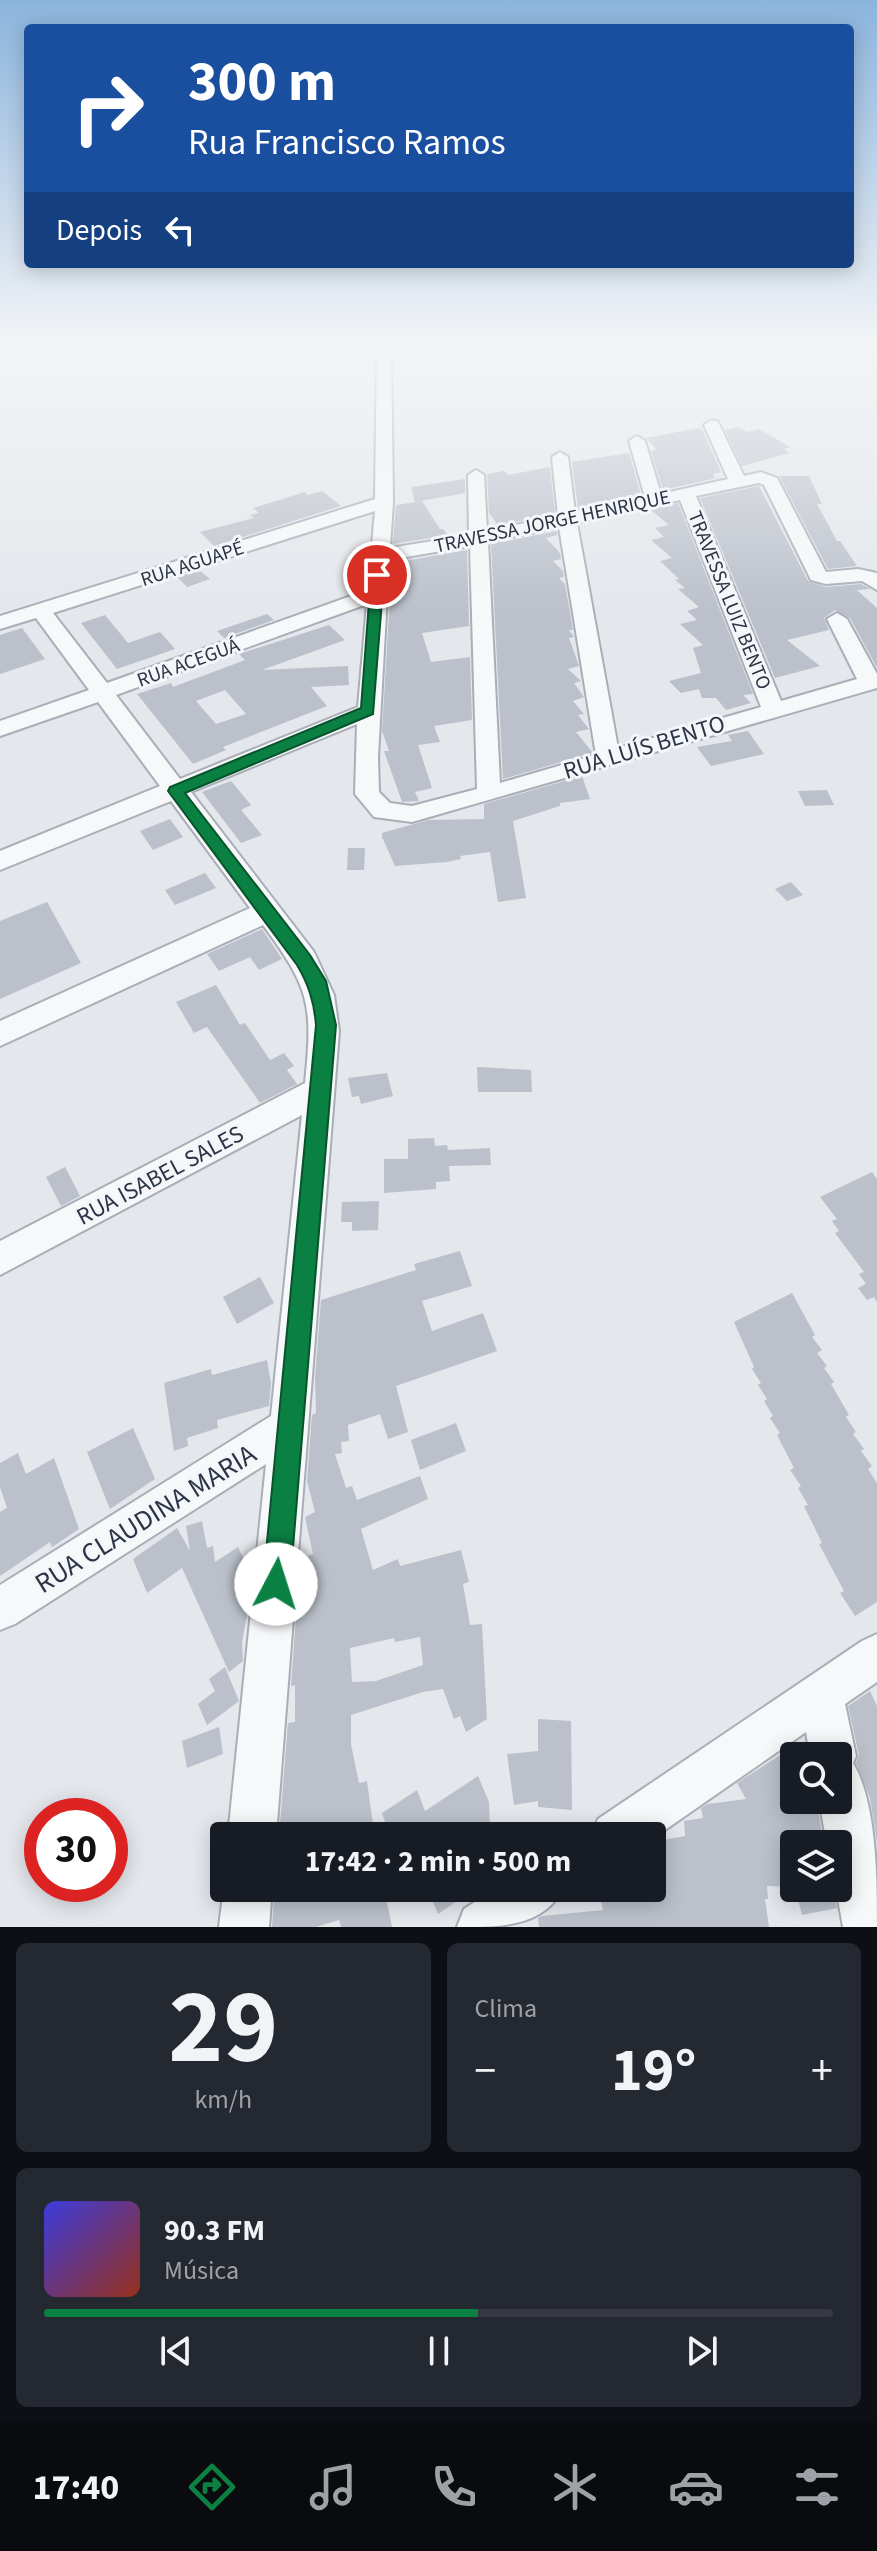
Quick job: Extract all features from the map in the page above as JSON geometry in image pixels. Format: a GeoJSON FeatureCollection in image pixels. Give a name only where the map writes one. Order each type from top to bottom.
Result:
{"type":"FeatureCollection","features":[{"type":"Feature","properties":{"kind":"street"},"geometry":{"type":"LineString","coordinates":[[0,861],[368,711],[384,502],[384,433]]}},
{"type":"Feature","properties":{"kind":"street"},"geometry":{"type":"LineString","coordinates":[[716,433],[737,480]]}},
{"type":"Feature","properties":{"kind":"street"},"geometry":{"type":"LineString","coordinates":[[637,441],[654,499]]}},
{"type":"Feature","properties":{"kind":"street"},"geometry":{"type":"LineString","coordinates":[[560,457],[567,518],[608,758]]}},
{"type":"Feature","properties":{"kind":"street"},"geometry":{"type":"LineString","coordinates":[[476,475],[489,794]]}},
{"type":"Feature","properties":{"kind":"street","name":"TRAVESSA JORGE HENRIQUE"},"geometry":{"type":"LineString","coordinates":[[378,556],[478,539],[761,477],[771,482],[818,576],[829,579],[865,574],[877,584]]}},
{"type":"Feature","properties":{"kind":"street","name":"TRAVESSA LUIZ BENTO"},"geometry":{"type":"LineString","coordinates":[[686,492],[773,709]]}},
{"type":"Feature","properties":{"kind":"street","name":"RUA AGUAPÉ"},"geometry":{"type":"LineString","coordinates":[[0,623],[384,502]]}},
{"type":"Feature","properties":{"kind":"street","name":"RUA ACEGUÁ"},"geometry":{"type":"LineString","coordinates":[[0,729],[376,594]]}},
{"type":"Feature","properties":{"kind":"street"},"geometry":{"type":"LineString","coordinates":[[41,611],[317,981],[326,1025],[253,1822]]}},
{"type":"Feature","properties":{"kind":"street"},"geometry":{"type":"LineString","coordinates":[[837,619],[873,682]]}},
{"type":"Feature","properties":{"kind":"street","name":"RUA LUÍS BENTO"},"geometry":{"type":"LineString","coordinates":[[368,711],[367,794],[383,811],[412,814],[873,682]]}},
{"type":"Feature","properties":{"kind":"street"},"geometry":{"type":"LineString","coordinates":[[0,1034],[267,912]]}},
{"type":"Feature","properties":{"kind":"street","name":"RUA ISABEL SALES"},"geometry":{"type":"LineString","coordinates":[[0,1259],[320,1090]]}},
{"type":"Feature","properties":{"kind":"street","name":"RUA CLAUDINA MARIA"},"geometry":{"type":"LineString","coordinates":[[0,1609],[291,1426]]}},
{"type":"Feature","properties":{"kind":"street"},"geometry":{"type":"LineString","coordinates":[[635,1822],[877,1656]]}},
{"type":"Feature","properties":{"kind":"street"},"geometry":{"type":"LineString","coordinates":[[821,1695],[830,1742]]}},
{"type":"Feature","properties":{"kind":"street"},"geometry":{"type":"LineString","coordinates":[[845,1814],[868,1927]]}},
{"type":"Feature","properties":{"kind":"street"},"geometry":{"type":"LineString","coordinates":[[244,1927],[247,1902]]}},
{"type":"Feature","properties":{"kind":"street"},"geometry":{"type":"LineString","coordinates":[[483,1927],[519,1902]]}},
{"type":"Feature","properties":{"kind":"building"},"geometry":{"type":"Polygon","coordinates":[[[673,433],[704,433],[721,472],[713,474],[714,478],[721,477],[663,490],[651,451],[657,450],[646,438],[673,433]]]}},
{"type":"Feature","properties":{"kind":"building"},"geometry":{"type":"Polygon","coordinates":[[[726,433],[766,433],[790,447],[784,449],[790,453],[742,466],[726,433]]]}},
{"type":"Feature","properties":{"kind":"building"},"geometry":{"type":"Polygon","coordinates":[[[629,453],[641,495],[578,508],[572,462],[629,453]]]}},
{"type":"Feature","properties":{"kind":"building"},"geometry":{"type":"Polygon","coordinates":[[[550,467],[555,514],[490,527],[497,524],[489,513],[487,474],[504,471],[508,475],[550,467]]]}},
{"type":"Feature","properties":{"kind":"building"},"geometry":{"type":"Polygon","coordinates":[[[779,476],[809,476],[822,504],[817,504],[837,541],[857,566],[828,569],[779,476]]]}},
{"type":"Feature","properties":{"kind":"building"},"geometry":{"type":"Polygon","coordinates":[[[465,479],[465,493],[415,502],[411,487],[465,479]]]}},
{"type":"Feature","properties":{"kind":"building"},"geometry":{"type":"Polygon","coordinates":[[[759,486],[808,581],[826,587],[861,584],[870,589],[857,590],[877,608],[877,668],[850,618],[835,610],[824,618],[829,630],[787,640],[820,666],[775,678],[700,498],[759,486]]]}},
{"type":"Feature","properties":{"kind":"building"},"geometry":{"type":"Polygon","coordinates":[[[322,491],[341,506],[214,546],[200,532],[254,518],[250,515],[259,513],[253,508],[305,492],[308,495],[322,491]]]}},
{"type":"Feature","properties":{"kind":"building"},"geometry":{"type":"Polygon","coordinates":[[[422,501],[440,529],[448,535],[393,544],[396,505],[422,501]]]}},
{"type":"Feature","properties":{"kind":"building"},"geometry":{"type":"Polygon","coordinates":[[[678,503],[753,694],[743,695],[751,703],[726,710],[716,698],[702,698],[699,689],[681,693],[669,681],[701,673],[693,648],[703,645],[680,624],[697,620],[687,611],[699,607],[678,589],[685,588],[660,561],[672,558],[651,540],[664,537],[655,528],[669,525],[651,510],[678,503]]]}},
{"type":"Feature","properties":{"kind":"building"},"geometry":{"type":"Polygon","coordinates":[[[557,531],[557,535],[546,538],[560,553],[561,559],[553,561],[563,571],[564,577],[559,578],[565,584],[573,630],[569,630],[574,637],[569,638],[579,666],[568,669],[581,681],[574,683],[584,697],[573,701],[584,714],[578,715],[589,729],[576,732],[593,753],[503,779],[491,544],[557,531]]]}},
{"type":"Feature","properties":{"kind":"building"},"geometry":{"type":"Polygon","coordinates":[[[467,550],[469,626],[422,633],[431,662],[470,657],[472,720],[434,726],[440,742],[418,745],[432,788],[415,792],[419,801],[402,802],[384,751],[389,751],[382,731],[392,563],[467,550]]]}},
{"type":"Feature","properties":{"kind":"building"},"geometry":{"type":"Polygon","coordinates":[[[199,570],[210,579],[187,587],[177,577],[199,570]]]}},
{"type":"Feature","properties":{"kind":"building"},"geometry":{"type":"Polygon","coordinates":[[[267,614],[274,620],[224,638],[217,631],[267,614]]]}},
{"type":"Feature","properties":{"kind":"building"},"geometry":{"type":"Polygon","coordinates":[[[105,615],[128,643],[160,632],[175,649],[117,669],[81,623],[105,615]]]}},
{"type":"Feature","properties":{"kind":"building"},"geometry":{"type":"Polygon","coordinates":[[[329,625],[345,640],[262,670],[348,666],[349,685],[311,687],[327,706],[223,747],[226,750],[193,764],[137,694],[171,683],[173,687],[245,660],[239,654],[329,625]],[[225,690],[196,701],[216,724],[246,714],[225,690]]]}},
{"type":"Feature","properties":{"kind":"building"},"geometry":{"type":"Polygon","coordinates":[[[22,628],[45,659],[0,674],[0,635],[22,628]]]}},
{"type":"Feature","properties":{"kind":"building"},"geometry":{"type":"Polygon","coordinates":[[[748,731],[764,754],[711,766],[697,747],[732,741],[728,735],[748,731]]]}},
{"type":"Feature","properties":{"kind":"building"},"geometry":{"type":"Polygon","coordinates":[[[582,776],[590,799],[560,803],[560,806],[513,821],[526,898],[498,902],[490,852],[460,856],[461,859],[447,862],[395,866],[382,837],[382,833],[428,820],[484,819],[484,804],[582,776]]]}},
{"type":"Feature","properties":{"kind":"building"},"geometry":{"type":"Polygon","coordinates":[[[231,781],[251,805],[241,810],[262,835],[241,843],[202,792],[231,781]]]}},
{"type":"Feature","properties":{"kind":"building"},"geometry":{"type":"Polygon","coordinates":[[[827,790],[834,805],[805,806],[798,791],[827,790]]]}},
{"type":"Feature","properties":{"kind":"building"},"geometry":{"type":"Polygon","coordinates":[[[170,819],[183,837],[153,850],[140,831],[170,819]]]}},
{"type":"Feature","properties":{"kind":"building"},"geometry":{"type":"Polygon","coordinates":[[[348,848],[365,848],[364,870],[347,870],[348,848]]]}},
{"type":"Feature","properties":{"kind":"building"},"geometry":{"type":"Polygon","coordinates":[[[205,873],[216,888],[175,905],[165,890],[205,873]]]}},
{"type":"Feature","properties":{"kind":"building"},"geometry":{"type":"Polygon","coordinates":[[[791,882],[803,895],[787,901],[775,889],[791,882]]]}},
{"type":"Feature","properties":{"kind":"building"},"geometry":{"type":"Polygon","coordinates":[[[47,902],[81,963],[0,999],[0,921],[47,902]]]}},
{"type":"Feature","properties":{"kind":"building"},"geometry":{"type":"Polygon","coordinates":[[[262,929],[282,959],[259,970],[250,957],[219,971],[207,954],[262,929]]]}},
{"type":"Feature","properties":{"kind":"building"},"geometry":{"type":"Polygon","coordinates":[[[216,985],[240,1025],[245,1023],[270,1060],[284,1053],[294,1066],[287,1070],[297,1084],[260,1103],[207,1027],[194,1033],[176,1002],[216,985]]]}},
{"type":"Feature","properties":{"kind":"building"},"geometry":{"type":"Polygon","coordinates":[[[477,1067],[531,1070],[532,1092],[478,1092],[477,1067]]]}},
{"type":"Feature","properties":{"kind":"building"},"geometry":{"type":"Polygon","coordinates":[[[387,1073],[393,1096],[361,1104],[359,1096],[352,1097],[348,1078],[387,1073]]]}},
{"type":"Feature","properties":{"kind":"building"},"geometry":{"type":"Polygon","coordinates":[[[434,1138],[435,1146],[447,1145],[448,1150],[490,1148],[491,1165],[449,1166],[450,1181],[436,1182],[436,1189],[384,1193],[384,1159],[408,1159],[408,1139],[434,1138]]]}},
{"type":"Feature","properties":{"kind":"building"},"geometry":{"type":"Polygon","coordinates":[[[65,1167],[80,1196],[61,1206],[46,1177],[65,1167]]]}},
{"type":"Feature","properties":{"kind":"building"},"geometry":{"type":"Polygon","coordinates":[[[872,1172],[877,1179],[877,1302],[874,1297],[867,1300],[858,1288],[866,1284],[859,1274],[864,1272],[835,1233],[839,1231],[832,1221],[837,1219],[820,1197],[872,1172]]]}},
{"type":"Feature","properties":{"kind":"building"},"geometry":{"type":"Polygon","coordinates":[[[379,1201],[378,1230],[352,1231],[352,1222],[341,1222],[342,1202],[379,1201]]]}},
{"type":"Feature","properties":{"kind":"building"},"geometry":{"type":"Polygon","coordinates":[[[460,1251],[472,1286],[422,1301],[432,1331],[483,1313],[497,1351],[396,1386],[408,1432],[388,1439],[380,1414],[348,1425],[349,1441],[341,1442],[342,1453],[335,1454],[346,1488],[352,1486],[357,1500],[420,1476],[428,1499],[361,1529],[373,1570],[398,1559],[400,1566],[461,1550],[469,1582],[463,1584],[470,1625],[482,1624],[487,1719],[466,1732],[460,1716],[454,1719],[443,1689],[423,1692],[351,1715],[351,1744],[359,1783],[367,1781],[373,1822],[280,1822],[288,1723],[295,1722],[295,1685],[291,1686],[299,1576],[309,1572],[304,1557],[313,1554],[305,1517],[315,1512],[307,1481],[312,1415],[316,1413],[315,1378],[321,1300],[416,1270],[414,1264],[460,1251]],[[420,1637],[395,1642],[394,1638],[350,1648],[352,1682],[376,1681],[423,1665],[420,1637]]]}},
{"type":"Feature","properties":{"kind":"building"},"geometry":{"type":"Polygon","coordinates":[[[260,1277],[274,1303],[237,1324],[223,1297],[260,1277]]]}},
{"type":"Feature","properties":{"kind":"building"},"geometry":{"type":"Polygon","coordinates":[[[792,1293],[815,1335],[812,1337],[822,1350],[817,1353],[827,1366],[824,1368],[834,1382],[831,1384],[849,1415],[846,1417],[856,1432],[853,1434],[864,1449],[861,1451],[872,1466],[868,1469],[877,1483],[877,1602],[855,1616],[840,1593],[844,1591],[819,1544],[822,1543],[804,1506],[808,1505],[798,1488],[801,1486],[790,1470],[794,1468],[777,1435],[780,1433],[770,1418],[773,1416],[764,1401],[767,1399],[758,1385],[761,1383],[752,1369],[754,1367],[734,1322],[792,1293]]]}},
{"type":"Feature","properties":{"kind":"building"},"geometry":{"type":"Polygon","coordinates":[[[267,1360],[271,1383],[269,1406],[217,1420],[218,1428],[187,1438],[188,1446],[174,1451],[164,1383],[211,1369],[212,1375],[267,1360]]]}},
{"type":"Feature","properties":{"kind":"building"},"geometry":{"type":"Polygon","coordinates":[[[456,1423],[466,1451],[420,1470],[411,1440],[456,1423]]]}},
{"type":"Feature","properties":{"kind":"building"},"geometry":{"type":"Polygon","coordinates":[[[133,1428],[155,1479],[110,1509],[87,1452],[133,1428]]]}},
{"type":"Feature","properties":{"kind":"building"},"geometry":{"type":"Polygon","coordinates":[[[18,1453],[26,1474],[54,1458],[79,1529],[52,1547],[50,1542],[0,1576],[0,1512],[7,1508],[0,1487],[0,1463],[18,1453]]]}},
{"type":"Feature","properties":{"kind":"building"},"geometry":{"type":"Polygon","coordinates":[[[202,1521],[207,1548],[213,1546],[215,1562],[238,1547],[252,1575],[251,1585],[242,1592],[249,1605],[242,1642],[243,1661],[229,1672],[182,1568],[147,1593],[133,1559],[177,1528],[190,1551],[186,1526],[202,1521]]]}},
{"type":"Feature","properties":{"kind":"building"},"geometry":{"type":"Polygon","coordinates":[[[225,1667],[239,1701],[207,1725],[198,1704],[215,1691],[209,1679],[225,1667]]]}},
{"type":"Feature","properties":{"kind":"building"},"geometry":{"type":"Polygon","coordinates":[[[870,1691],[877,1706],[877,1842],[870,1798],[856,1763],[859,1755],[848,1706],[870,1691]]]}},
{"type":"Feature","properties":{"kind":"building"},"geometry":{"type":"Polygon","coordinates":[[[538,1719],[571,1721],[572,1810],[538,1807],[538,1801],[514,1805],[507,1754],[538,1751],[538,1719]]]}},
{"type":"Feature","properties":{"kind":"building"},"geometry":{"type":"Polygon","coordinates":[[[219,1727],[223,1754],[187,1768],[182,1741],[219,1727]]]}},
{"type":"Feature","properties":{"kind":"building"},"geometry":{"type":"Polygon","coordinates":[[[780,1755],[780,1814],[819,1814],[821,1830],[780,1830],[780,1886],[767,1886],[768,1899],[765,1899],[769,1927],[539,1927],[538,1918],[542,1916],[603,1910],[601,1902],[666,1902],[666,1839],[685,1836],[684,1821],[703,1818],[701,1808],[708,1804],[746,1799],[737,1783],[780,1755]]]}},
{"type":"Feature","properties":{"kind":"building"},"geometry":{"type":"Polygon","coordinates":[[[478,1776],[489,1802],[490,1822],[385,1822],[382,1813],[417,1790],[425,1811],[478,1776]]]}},
{"type":"Feature","properties":{"kind":"building"},"geometry":{"type":"Polygon","coordinates":[[[274,1902],[387,1902],[392,1927],[341,1927],[339,1920],[316,1927],[272,1927],[274,1902]]]}},
{"type":"Feature","properties":{"kind":"building"},"geometry":{"type":"Polygon","coordinates":[[[433,1902],[456,1902],[438,1914],[433,1902]]]}},
{"type":"Feature","properties":{"kind":"building"},"geometry":{"type":"Polygon","coordinates":[[[799,1902],[836,1902],[837,1908],[802,1915],[799,1902]]]}},
{"type":"Feature","properties":{"kind":"route"},"geometry":{"type":"LineString","coordinates":[[276,1584],[326,1025],[324,1005],[317,981],[304,960],[176,791],[368,711],[377,575]]}}]}
